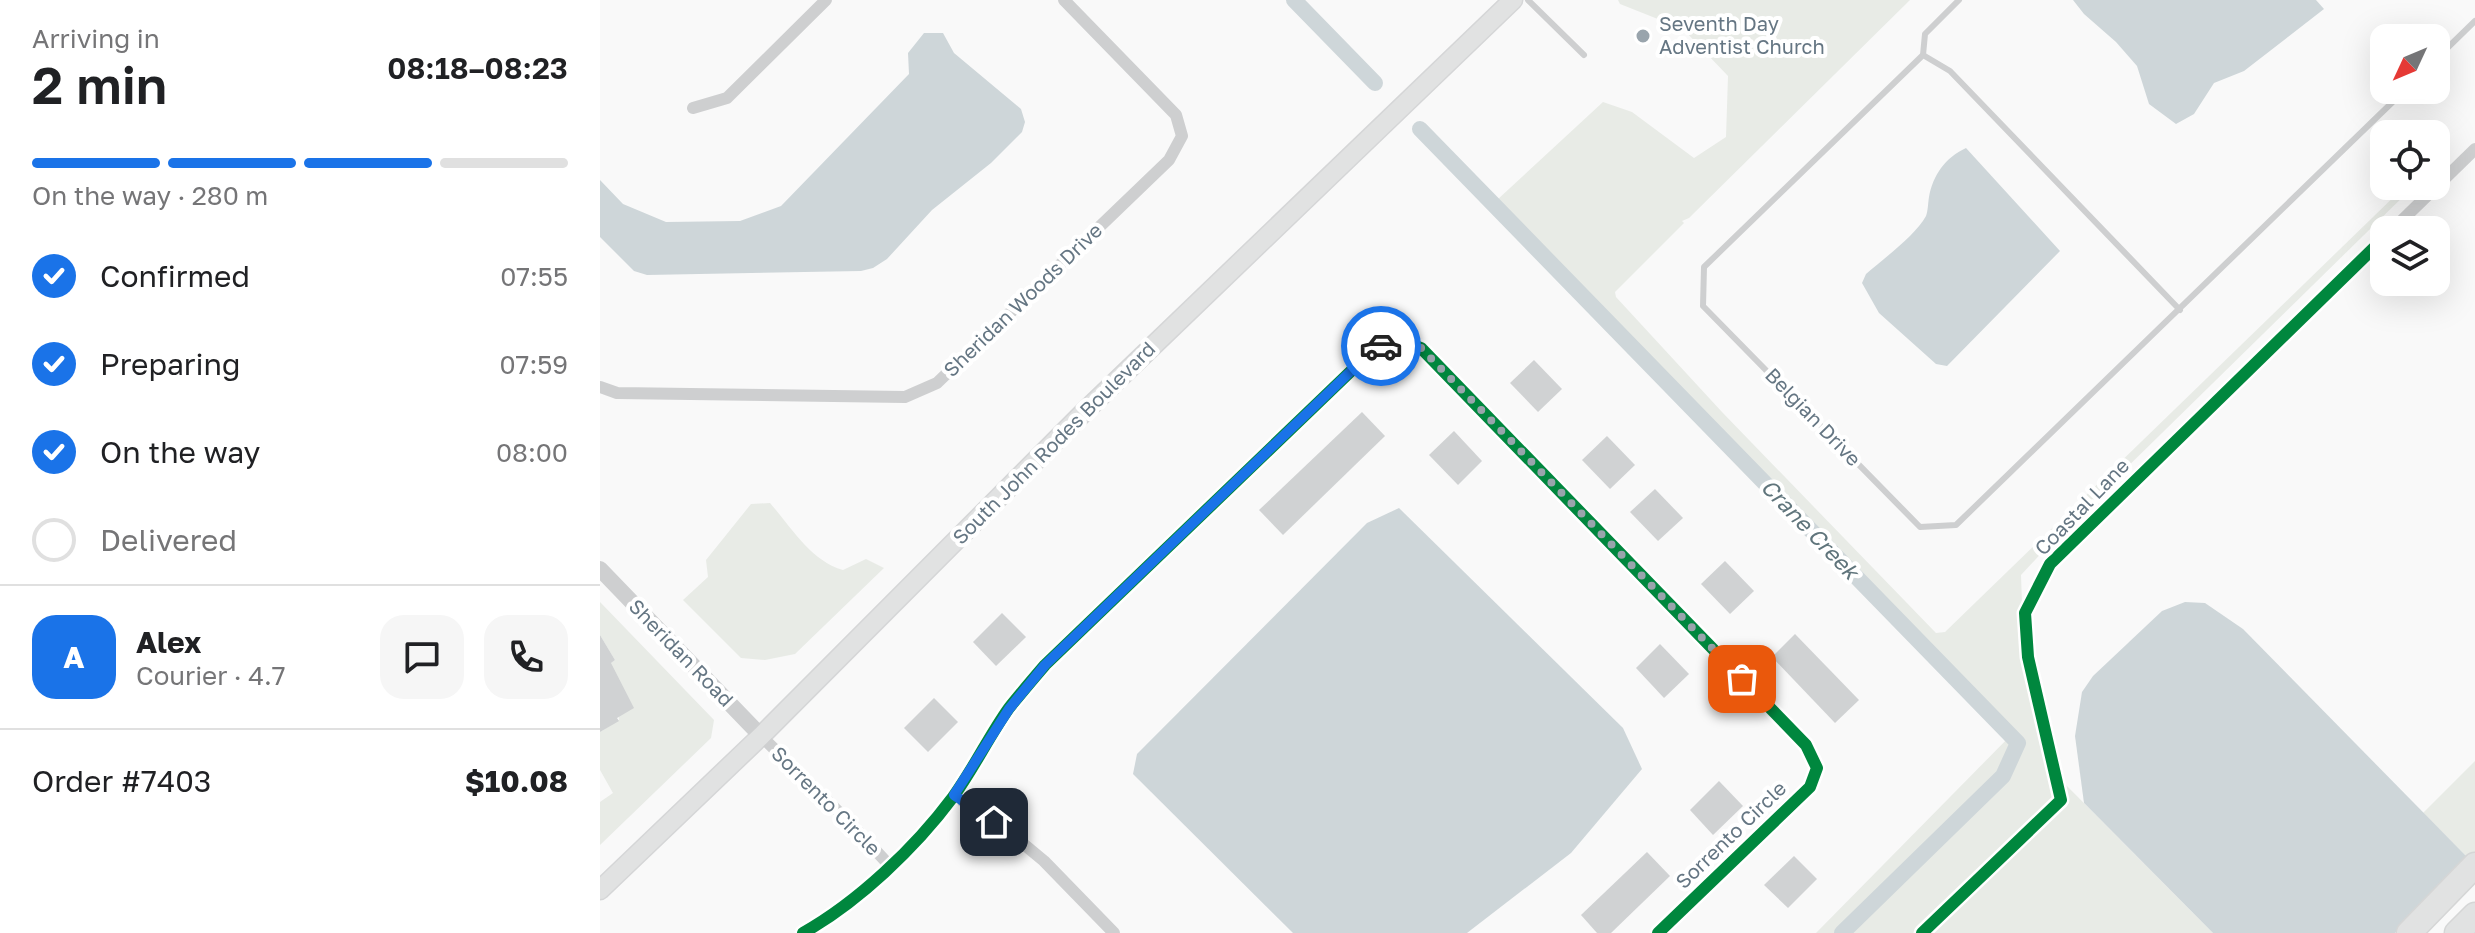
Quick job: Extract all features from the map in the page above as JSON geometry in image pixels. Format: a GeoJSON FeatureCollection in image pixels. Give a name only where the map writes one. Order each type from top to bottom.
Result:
{"type":"FeatureCollection","features":[{"type":"Feature","properties":{"kind":"highway"},"geometry":{"type":"LineString","coordinates":[[2409,933],[2475,865]]}},
{"type":"Feature","properties":{"kind":"highway"},"geometry":{"type":"LineString","coordinates":[[2457,933],[2475,915]]}},
{"type":"Feature","properties":{"kind":"main road","name":"South John Rodes Boulevard"},"geometry":{"type":"LineString","coordinates":[[600,890],[761,736],[1082,414],[1513,0]]}},
{"type":"Feature","properties":{"kind":"street"},"geometry":{"type":"LineString","coordinates":[[693,108],[727,98],[826,0]]}},
{"type":"Feature","properties":{"kind":"street","name":"Sheridan Woods Drive"},"geometry":{"type":"LineString","coordinates":[[600,387],[617,393],[905,397],[937,383],[1169,160],[1182,136],[1176,115],[1064,0]]}},
{"type":"Feature","properties":{"kind":"street"},"geometry":{"type":"LineString","coordinates":[[2406,216],[2475,149]]}},
{"type":"Feature","properties":{"kind":"street","name":"Coastal Lane"},"geometry":{"type":"LineString","coordinates":[[1922,933],[2061,800],[2028,657],[2025,613],[2050,564],[2370,252]]}},
{"type":"Feature","properties":{"kind":"street","name":"Sorrento Circle"},"geometry":{"type":"LineString","coordinates":[[803,933],[833,916],[890,866],[929,826],[954,795],[1009,709],[1045,665],[1374,349],[1398,339],[1421,348],[1806,745],[1817,768],[1810,787],[1658,933]]}},
{"type":"Feature","properties":{"kind":"street","name":"Sheridan Road"},"geometry":{"type":"LineString","coordinates":[[600,569],[761,736]]}},
{"type":"Feature","properties":{"kind":"street","name":"Sorrento Circle"},"geometry":{"type":"LineString","coordinates":[[761,736],[890,866]]}},
{"type":"Feature","properties":{"kind":"street"},"geometry":{"type":"LineString","coordinates":[[954,795],[1014,836],[1044,861],[1114,933]]}},
{"type":"Feature","properties":{"kind":"lane"},"geometry":{"type":"LineString","coordinates":[[1528,0],[1584,55]]}},
{"type":"Feature","properties":{"kind":"lane","name":"Belgian Drive"},"geometry":{"type":"LineString","coordinates":[[1959,0],[1925,34],[1923,55],[1704,267],[1703,306],[1920,527],[1956,525],[2391,104]]}},
{"type":"Feature","properties":{"kind":"lane"},"geometry":{"type":"LineString","coordinates":[[2450,45],[2475,21]]}},
{"type":"Feature","properties":{"kind":"lane"},"geometry":{"type":"LineString","coordinates":[[1923,55],[1950,71],[2180,310]]}},
{"type":"Feature","properties":{"kind":"shaded area"},"geometry":{"type":"Polygon","coordinates":[[[1618,0],[1910,0],[1689,218],[1682,221],[1684,223],[1615,292],[1616,297],[1722,412],[1936,633],[1945,632],[2370,220],[2370,229],[2021,575],[2024,660],[2060,779],[2213,933],[1816,933],[2016,730],[1907,632],[1497,200],[1603,102],[1632,112],[1694,158],[1726,137],[1728,76],[1683,29],[1620,4],[1618,0]]]}},
{"type":"Feature","properties":{"kind":"shaded area"},"geometry":{"type":"Polygon","coordinates":[[[2073,0],[2316,0],[2324,9],[2244,71],[2214,83],[2194,114],[2176,124],[2149,104],[2137,66],[2073,0]]]}},
{"type":"Feature","properties":{"kind":"shaded area"},"geometry":{"type":"Polygon","coordinates":[[[924,33],[943,33],[954,53],[1021,109],[1025,122],[1022,132],[991,163],[932,210],[887,259],[873,268],[861,271],[647,275],[634,271],[600,237],[600,180],[623,204],[666,222],[740,221],[781,206],[909,74],[908,53],[924,33]]]}},
{"type":"Feature","properties":{"kind":"shaded area"},"geometry":{"type":"Polygon","coordinates":[[[1966,148],[2060,251],[1947,366],[1936,364],[1879,313],[1862,283],[1866,274],[1921,224],[1927,214],[1937,174],[1946,162],[1966,148]]]}},
{"type":"Feature","properties":{"kind":"shaded area"},"geometry":{"type":"Polygon","coordinates":[[[2391,200],[2400,200],[2383,216],[2374,216],[2391,200]]]}},
{"type":"Feature","properties":{"kind":"shaded area"},"geometry":{"type":"Polygon","coordinates":[[[770,503],[802,542],[832,566],[843,570],[866,559],[884,568],[795,654],[765,660],[741,658],[683,600],[708,577],[706,560],[751,504],[770,503]]]}},
{"type":"Feature","properties":{"kind":"shaded area"},"geometry":{"type":"Polygon","coordinates":[[[1399,508],[1623,728],[1642,769],[1571,853],[1467,933],[1293,933],[1133,774],[1137,754],[1367,523],[1399,508]]]}},
{"type":"Feature","properties":{"kind":"shaded area"},"geometry":{"type":"Polygon","coordinates":[[[600,602],[714,720],[711,738],[600,845],[600,802],[613,793],[600,770],[600,732],[619,720],[611,663],[615,660],[600,635],[600,602]]]}},
{"type":"Feature","properties":{"kind":"shaded area"},"geometry":{"type":"Polygon","coordinates":[[[2185,602],[2205,603],[2243,629],[2469,859],[2395,933],[2213,933],[2084,803],[2075,736],[2082,692],[2093,676],[2162,611],[2185,602]]]}},
{"type":"Feature","properties":{"kind":"shaded area"},"geometry":{"type":"Polygon","coordinates":[[[2475,761],[2475,854],[2469,859],[2423,813],[2475,761]]]}},
{"type":"Feature","properties":{"kind":"building"},"geometry":{"type":"Polygon","coordinates":[[[1534,360],[1562,389],[1538,412],[1510,383],[1534,360]]]}},
{"type":"Feature","properties":{"kind":"building"},"geometry":{"type":"Polygon","coordinates":[[[1362,412],[1385,436],[1283,535],[1259,510],[1362,412]]]}},
{"type":"Feature","properties":{"kind":"building"},"geometry":{"type":"Polygon","coordinates":[[[1454,431],[1482,461],[1458,485],[1429,455],[1454,431]]]}},
{"type":"Feature","properties":{"kind":"building"},"geometry":{"type":"Polygon","coordinates":[[[1607,436],[1635,465],[1610,489],[1582,460],[1607,436]]]}},
{"type":"Feature","properties":{"kind":"building"},"geometry":{"type":"Polygon","coordinates":[[[1655,489],[1683,518],[1658,541],[1630,512],[1655,489]]]}},
{"type":"Feature","properties":{"kind":"building"},"geometry":{"type":"Polygon","coordinates":[[[1725,561],[1754,591],[1730,614],[1701,584],[1725,561]]]}},
{"type":"Feature","properties":{"kind":"building"},"geometry":{"type":"Polygon","coordinates":[[[1002,613],[1026,637],[996,666],[973,642],[1002,613]]]}},
{"type":"Feature","properties":{"kind":"building"},"geometry":{"type":"Polygon","coordinates":[[[1795,634],[1859,700],[1835,723],[1772,657],[1795,634]]]}},
{"type":"Feature","properties":{"kind":"building"},"geometry":{"type":"Polygon","coordinates":[[[600,635],[615,660],[611,663],[634,708],[600,732],[600,635]]]}},
{"type":"Feature","properties":{"kind":"building"},"geometry":{"type":"Polygon","coordinates":[[[1660,644],[1689,674],[1664,698],[1636,668],[1660,644]]]}},
{"type":"Feature","properties":{"kind":"building"},"geometry":{"type":"Polygon","coordinates":[[[934,698],[958,722],[928,752],[904,728],[934,698]]]}},
{"type":"Feature","properties":{"kind":"building"},"geometry":{"type":"Polygon","coordinates":[[[1719,781],[1743,806],[1713,835],[1690,810],[1719,781]]]}},
{"type":"Feature","properties":{"kind":"building"},"geometry":{"type":"Polygon","coordinates":[[[1647,852],[1670,876],[1611,933],[1597,933],[1581,915],[1647,852]]]}},
{"type":"Feature","properties":{"kind":"building"},"geometry":{"type":"Polygon","coordinates":[[[1794,856],[1817,879],[1788,908],[1764,885],[1794,856]]]}},
{"type":"Feature","properties":{"kind":"waterway","name":"Crane Creek"},"geometry":{"type":"LineString","coordinates":[[1294,0],[1375,83]]}},
{"type":"Feature","properties":{"kind":"waterway","name":"Crane Creek"},"geometry":{"type":"LineString","coordinates":[[1420,129],[2018,743],[2003,776],[1842,933]]}},
{"type":"Feature","properties":{"kind":"cycle path"},"geometry":{"type":"LineString","coordinates":[[1922,933],[2061,800],[2028,657],[2025,613],[2050,564],[2370,252]]}},
{"type":"Feature","properties":{"kind":"cycle path"},"geometry":{"type":"LineString","coordinates":[[803,933],[865,890],[921,835],[961,786],[1009,708],[1045,665],[1374,349],[1398,339],[1421,348],[1806,745],[1817,768],[1810,787],[1658,933]]}},
{"type":"Feature","properties":{"kind":"way so far"},"geometry":{"type":"LineString","coordinates":[[1381,346],[1398,339],[1421,348],[1742,679]]}},
{"type":"Feature","properties":{"kind":"place","name":"Seventh Day Adventist Church"},"geometry":{"type":"Point","coordinates":[1643,36]}},
{"type":"Feature","properties":{"kind":"route"},"geometry":{"type":"LineString","coordinates":[[994,822],[954,795],[1009,709],[1045,665],[1374,349],[1381,346]]}}]}
